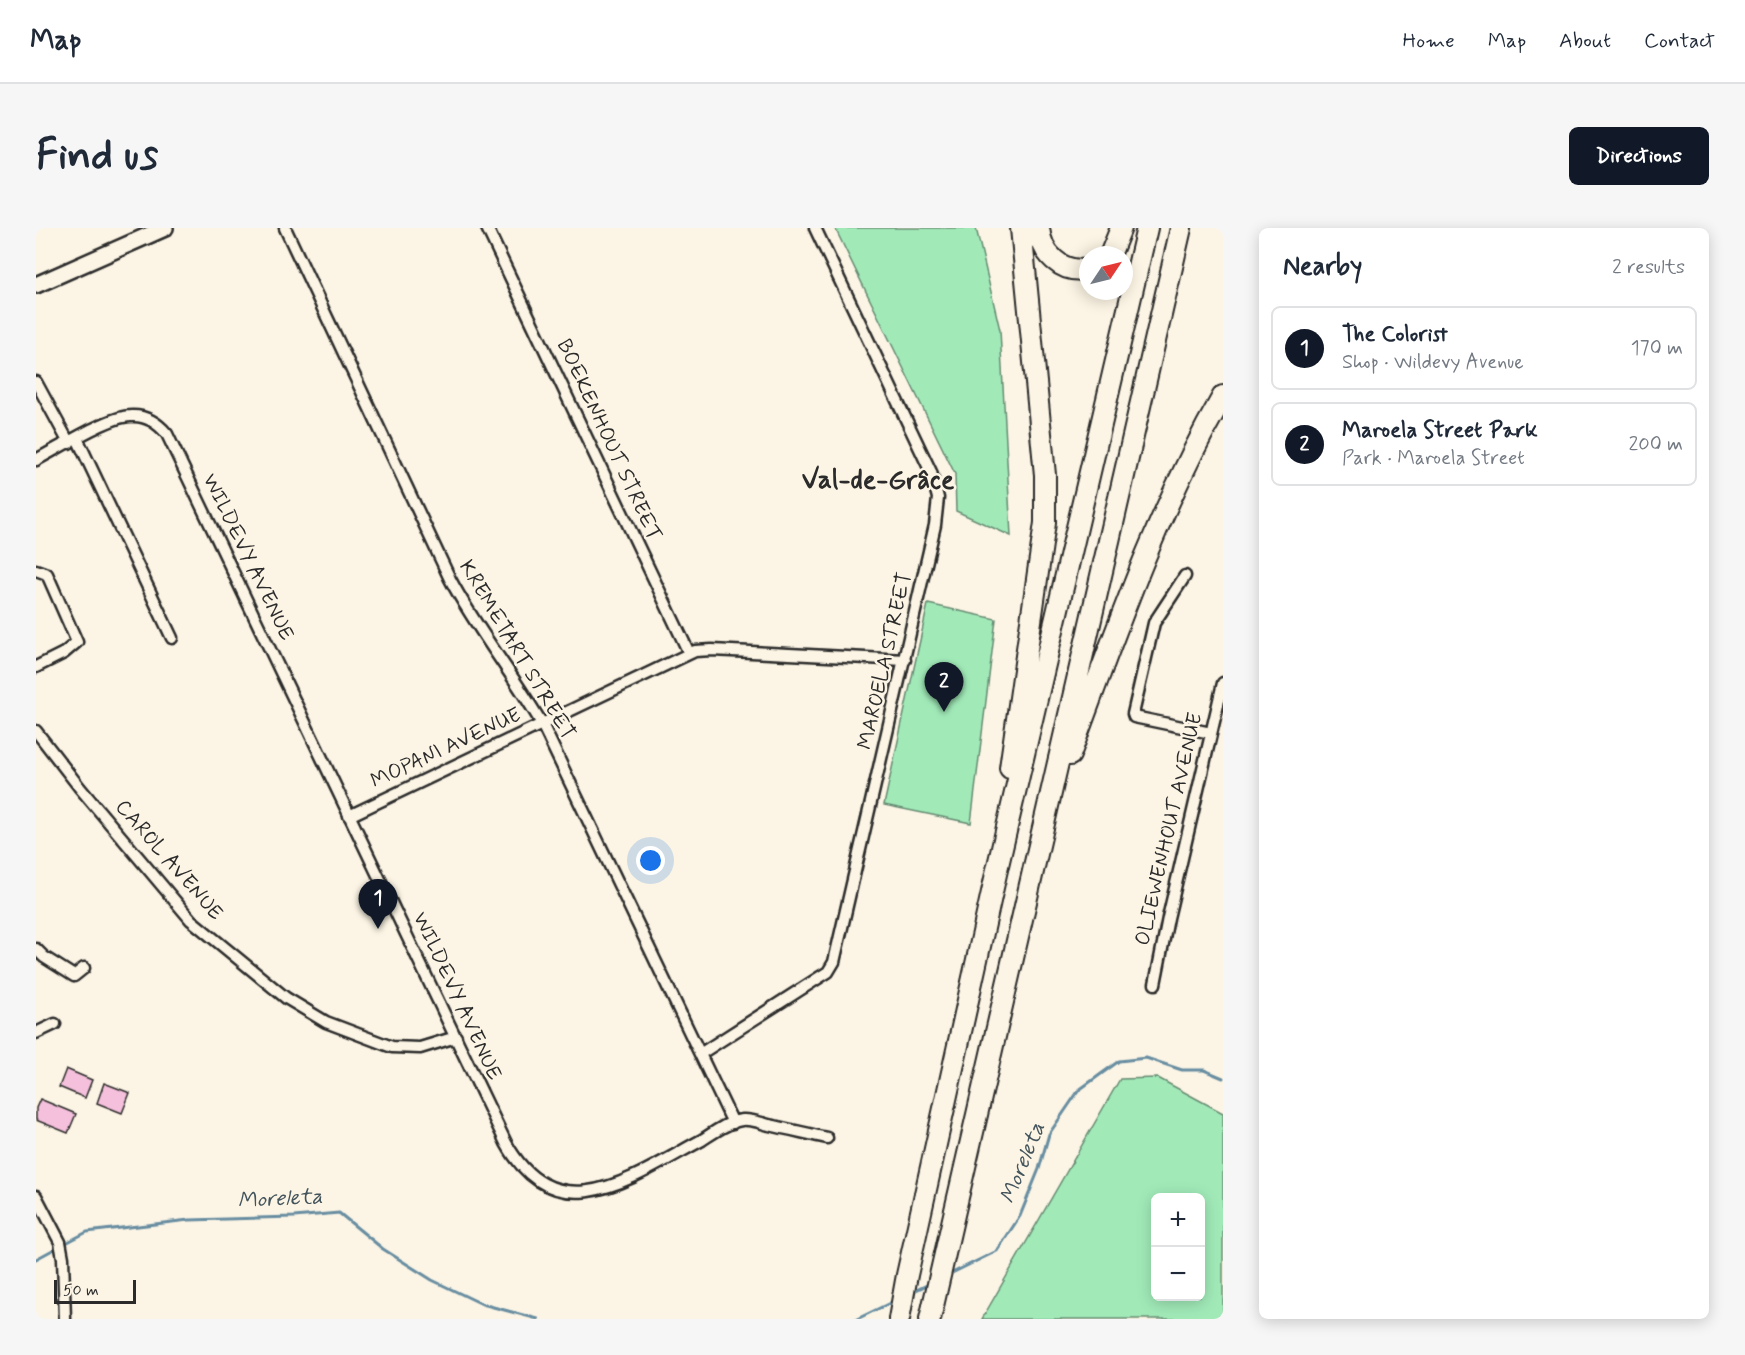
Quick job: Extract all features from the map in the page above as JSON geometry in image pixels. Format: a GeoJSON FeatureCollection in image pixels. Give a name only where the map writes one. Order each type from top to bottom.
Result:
{"type":"FeatureCollection","features":[{"type":"Feature","properties":{"kind":"highway"},"geometry":{"type":"LineString","coordinates":[[996,874],[1045,523],[1045,475],[1021,228]]}},
{"type":"Feature","properties":{"kind":"highway"},"geometry":{"type":"LineString","coordinates":[[1039,228],[1044,248],[1053,260],[1068,268],[1079,270]]}},
{"type":"Feature","properties":{"kind":"highway"},"geometry":{"type":"LineString","coordinates":[[1115,246],[1120,228]]}},
{"type":"Feature","properties":{"kind":"highway"},"geometry":{"type":"LineString","coordinates":[[899,1319],[996,874],[1147,228]]}},
{"type":"Feature","properties":{"kind":"highway"},"geometry":{"type":"LineString","coordinates":[[930,1319],[1181,228]]}},
{"type":"Feature","properties":{"kind":"highway"},"geometry":{"type":"LineString","coordinates":[[1043,828],[1141,566],[1187,464],[1223,396]]}},
{"type":"Feature","properties":{"kind":"main road"},"geometry":{"type":"LineString","coordinates":[[36,285],[165,228]]}},
{"type":"Feature","properties":{"kind":"street","name":"KREMETART STREET"},"geometry":{"type":"LineString","coordinates":[[285,228],[450,579],[466,609],[524,693],[542,724],[733,1123]]}},
{"type":"Feature","properties":{"kind":"street","name":"BOEKENHOUT STREET"},"geometry":{"type":"LineString","coordinates":[[486,228],[689,653]]}},
{"type":"Feature","properties":{"kind":"street","name":"MAROELA STREET"},"geometry":{"type":"LineString","coordinates":[[700,1054],[812,983],[833,966],[935,525],[938,498],[936,486],[815,228]]}},
{"type":"Feature","properties":{"kind":"street"},"geometry":{"type":"LineString","coordinates":[[36,382],[73,440],[172,638]]}},
{"type":"Feature","properties":{"kind":"street","name":"WILDEVY AVENUE"},"geometry":{"type":"LineString","coordinates":[[36,460],[117,418],[142,417],[156,423],[164,430],[172,442],[512,1154],[529,1175],[549,1187],[584,1193],[606,1188],[733,1123],[747,1120],[827,1138]]}},
{"type":"Feature","properties":{"kind":"street"},"geometry":{"type":"LineString","coordinates":[[36,570],[47,574],[77,642],[64,653],[36,667]]}},
{"type":"Feature","properties":{"kind":"street"},"geometry":{"type":"LineString","coordinates":[[1185,576],[1154,623],[1133,714],[1134,717],[1211,733]]}},
{"type":"Feature","properties":{"kind":"street","name":"MOPANI AVENUE"},"geometry":{"type":"LineString","coordinates":[[349,816],[689,653],[712,650],[905,660]]}},
{"type":"Feature","properties":{"kind":"street","name":"OLIEWENHOUT AVENUE"},"geometry":{"type":"LineString","coordinates":[[1155,984],[1168,918],[1223,683]]}},
{"type":"Feature","properties":{"kind":"street","name":"CAROL AVENUE"},"geometry":{"type":"LineString","coordinates":[[36,731],[80,788],[191,920],[286,998],[333,1025],[392,1047],[420,1048],[456,1038]]}},
{"type":"Feature","properties":{"kind":"street"},"geometry":{"type":"LineString","coordinates":[[36,949],[44,957],[74,976],[84,968]]}},
{"type":"Feature","properties":{"kind":"street"},"geometry":{"type":"LineString","coordinates":[[36,1033],[56,1024]]}},
{"type":"Feature","properties":{"kind":"street"},"geometry":{"type":"LineString","coordinates":[[36,1196],[60,1242],[63,1257],[65,1319]]}},
{"type":"Feature","properties":{"kind":"green space"},"geometry":{"type":"Polygon","coordinates":[[[835,228],[976,228],[1000,330],[1011,536],[956,511],[955,474],[835,228]]]}},
{"type":"Feature","properties":{"kind":"green space"},"geometry":{"type":"Polygon","coordinates":[[[928,604],[996,619],[971,823],[884,805],[928,604]]]}},
{"type":"Feature","properties":{"kind":"green space"},"geometry":{"type":"Polygon","coordinates":[[[1158,1078],[1223,1113],[1223,1319],[982,1319],[1120,1079],[1158,1078]]]}},
{"type":"Feature","properties":{"kind":"building"},"geometry":{"type":"Polygon","coordinates":[[[66,1069],[92,1080],[85,1098],[59,1087],[66,1069]]]}},
{"type":"Feature","properties":{"kind":"building"},"geometry":{"type":"Polygon","coordinates":[[[104,1083],[130,1093],[122,1113],[97,1103],[104,1083]]]}},
{"type":"Feature","properties":{"kind":"building"},"geometry":{"type":"Polygon","coordinates":[[[40,1099],[76,1114],[68,1133],[36,1120],[36,1108],[40,1099]]]}},
{"type":"Feature","properties":{"kind":"waterway","name":"Moreleta"},"geometry":{"type":"LineString","coordinates":[[948,1275],[997,1251],[1020,1216],[1039,1169],[1049,1134],[1079,1090],[1119,1061],[1146,1058],[1182,1070],[1204,1070],[1223,1078]]}},
{"type":"Feature","properties":{"kind":"waterway","name":"Moreleta"},"geometry":{"type":"LineString","coordinates":[[64,1244],[87,1232],[189,1220],[294,1217],[339,1213],[383,1249],[432,1280],[482,1304],[538,1319]]}},
{"type":"Feature","properties":{"kind":"waterway","name":"Moreleta"},"geometry":{"type":"LineString","coordinates":[[36,1259],[58,1247]]}},
{"type":"Feature","properties":{"kind":"waterway","name":"Moreleta"},"geometry":{"type":"LineString","coordinates":[[910,1293],[931,1283]]}},
{"type":"Feature","properties":{"kind":"waterway","name":"Moreleta"},"geometry":{"type":"LineString","coordinates":[[857,1319],[894,1301]]}},
{"type":"Feature","properties":{"kind":"place","name":"Maroela Street Park"},"geometry":{"type":"Point","coordinates":[944,712]}},
{"type":"Feature","properties":{"kind":"place","name":"The Colorist"},"geometry":{"type":"Point","coordinates":[378,929]}},
{"type":"Feature","properties":{"kind":"district","name":"Val-de-Grâce"},"geometry":{"type":"Point","coordinates":[878,480]}}]}
